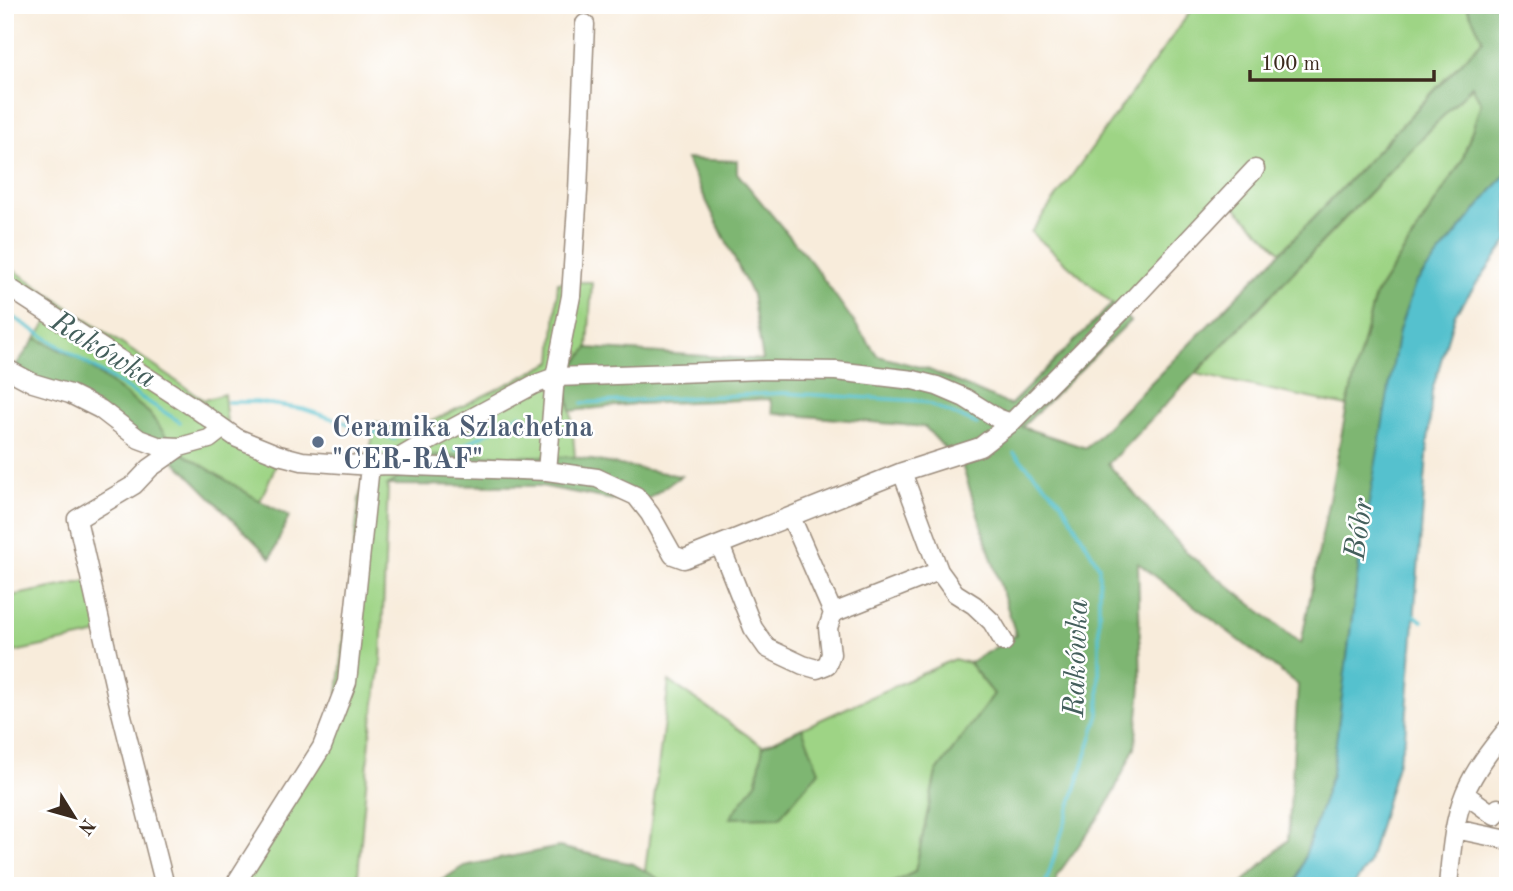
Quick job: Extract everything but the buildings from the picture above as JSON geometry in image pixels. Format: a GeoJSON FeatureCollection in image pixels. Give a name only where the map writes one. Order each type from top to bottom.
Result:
{"type":"FeatureCollection","features":[{"type":"Feature","properties":{"kind":"street"},"geometry":{"type":"LineString","coordinates":[[547,471],[555,377],[571,296],[585,24]]}},
{"type":"Feature","properties":{"kind":"street"},"geometry":{"type":"LineString","coordinates":[[5,285],[193,407],[237,439],[302,461],[547,471],[597,478],[636,496],[650,514],[673,555],[684,559],[902,472],[980,447],[1011,423],[1121,312],[1255,169]]}},
{"type":"Feature","properties":{"kind":"street"},"geometry":{"type":"LineString","coordinates":[[5,368],[33,383],[70,394],[100,409],[139,439],[150,454],[150,468]]}},
{"type":"Feature","properties":{"kind":"street"},"geometry":{"type":"LineString","coordinates":[[379,466],[533,385],[555,377],[766,370],[836,371],[913,380],[937,386],[1011,423]]}},
{"type":"Feature","properties":{"kind":"street"},"geometry":{"type":"LineString","coordinates":[[139,439],[158,446],[180,447],[209,439],[222,429]]}},
{"type":"Feature","properties":{"kind":"street"},"geometry":{"type":"LineString","coordinates":[[165,886],[116,692],[77,519],[134,485],[150,468],[180,447]]}},
{"type":"Feature","properties":{"kind":"street"},"geometry":{"type":"LineString","coordinates":[[234,886],[322,747],[346,682],[379,466]]}},
{"type":"Feature","properties":{"kind":"street"},"geometry":{"type":"LineString","coordinates":[[902,472],[939,571],[955,593],[992,622],[1004,642]]}},
{"type":"Feature","properties":{"kind":"street"},"geometry":{"type":"LineString","coordinates":[[720,545],[754,628],[767,648],[817,669],[827,665],[831,654],[828,628],[833,613],[791,517]]}},
{"type":"Feature","properties":{"kind":"street"},"geometry":{"type":"LineString","coordinates":[[833,613],[939,571]]}},
{"type":"Feature","properties":{"kind":"street"},"geometry":{"type":"LineString","coordinates":[[1448,886],[1455,829],[1465,794],[1508,728]]}},
{"type":"Feature","properties":{"kind":"street"},"geometry":{"type":"LineString","coordinates":[[1465,794],[1495,816],[1498,808]]}},
{"type":"Feature","properties":{"kind":"street"},"geometry":{"type":"LineString","coordinates":[[1455,829],[1508,839]]}},
{"type":"Feature","properties":{"kind":"green space"},"geometry":{"type":"Polygon","coordinates":[[[1195,5],[1466,5],[1483,39],[1281,252],[1227,199],[1121,312],[1031,232],[1195,5]]]}},
{"type":"Feature","properties":{"kind":"green space"},"geometry":{"type":"Polygon","coordinates":[[[1466,5],[1508,5],[1508,171],[1415,284],[1361,548],[1332,774],[1295,886],[1239,886],[1288,840],[1298,685],[1138,563],[1141,686],[1135,747],[1107,806],[1056,877],[1058,886],[886,886],[915,872],[936,773],[994,694],[969,663],[1016,635],[963,468],[925,427],[773,413],[770,399],[635,404],[571,411],[564,377],[588,348],[763,360],[752,295],[686,159],[737,161],[737,173],[812,263],[878,356],[927,369],[1010,405],[1112,304],[1130,321],[1022,427],[1086,448],[1281,252],[1483,40],[1466,5]],[[1472,86],[1108,464],[1187,553],[1301,644],[1347,406],[1375,296],[1462,161],[1481,103],[1472,86]]]}},
{"type":"Feature","properties":{"kind":"green space"},"geometry":{"type":"Polygon","coordinates":[[[1472,86],[1481,103],[1462,161],[1375,296],[1347,406],[1196,374],[1472,86]]]}},
{"type":"Feature","properties":{"kind":"green space"},"geometry":{"type":"Polygon","coordinates":[[[5,264],[204,400],[224,394],[229,444],[276,465],[260,501],[176,449],[149,413],[81,360],[36,338],[49,319],[5,290],[5,264]]]}},
{"type":"Feature","properties":{"kind":"green space"},"geometry":{"type":"Polygon","coordinates":[[[558,282],[592,282],[588,348],[564,378],[571,411],[575,457],[430,455],[388,485],[381,663],[371,729],[357,886],[233,886],[336,714],[359,500],[376,422],[410,432],[552,362],[558,282]]]}},
{"type":"Feature","properties":{"kind":"green space"},"geometry":{"type":"Polygon","coordinates":[[[36,338],[81,360],[149,413],[176,449],[289,516],[271,558],[173,459],[14,368],[36,338]]]}},
{"type":"Feature","properties":{"kind":"green space"},"geometry":{"type":"Polygon","coordinates":[[[430,455],[575,457],[681,476],[639,505],[541,486],[388,485],[430,455]]]}},
{"type":"Feature","properties":{"kind":"green space"},"geometry":{"type":"Polygon","coordinates":[[[98,579],[104,633],[5,654],[5,597],[98,579]]]}},
{"type":"Feature","properties":{"kind":"green space"},"geometry":{"type":"Polygon","coordinates":[[[954,659],[969,663],[994,694],[936,773],[915,872],[886,886],[671,886],[645,871],[669,681],[763,746],[954,659]]]}},
{"type":"Feature","properties":{"kind":"green space"},"geometry":{"type":"Polygon","coordinates":[[[802,728],[819,771],[780,817],[730,818],[757,781],[763,746],[802,728]]]}},
{"type":"Feature","properties":{"kind":"green space"},"geometry":{"type":"Polygon","coordinates":[[[559,847],[633,864],[671,886],[433,886],[464,866],[559,847]]]}},
{"type":"Feature","properties":{"kind":"water"},"geometry":{"type":"Polygon","coordinates":[[[1508,171],[1508,240],[1455,314],[1432,391],[1405,737],[1368,865],[1353,886],[1295,886],[1332,774],[1361,548],[1399,330],[1415,284],[1508,171]]]}},
{"type":"Feature","properties":{"kind":"waterway","name":"Rakówka"},"geometry":{"type":"LineString","coordinates":[[5,312],[180,422]]}},
{"type":"Feature","properties":{"kind":"waterway","name":"Rakówka"},"geometry":{"type":"LineString","coordinates":[[582,403],[783,393],[922,401],[977,424]]}},
{"type":"Feature","properties":{"kind":"waterway","name":"Rakówka"},"geometry":{"type":"LineString","coordinates":[[228,402],[256,402],[303,409],[395,439]]}},
{"type":"Feature","properties":{"kind":"waterway","name":"Rakówka"},"geometry":{"type":"LineString","coordinates":[[455,450],[520,415]]}},
{"type":"Feature","properties":{"kind":"waterway","name":"Rakówka"},"geometry":{"type":"LineString","coordinates":[[1014,453],[1060,500],[1099,566],[1099,714],[1045,886]]}},
{"type":"Feature","properties":{"kind":"waterway"},"geometry":{"type":"LineString","coordinates":[[1414,615],[1422,621]]}},
{"type":"Feature","properties":{"kind":"place","name":"Ceramika Szlachetna \"CER-RAF\""},"geometry":{"type":"Point","coordinates":[318,442]}},
{"type":"Feature","properties":{"kind":"water label","name":"Bóbr"},"geometry":{"type":"Point","coordinates":[1358,529]}}]}
